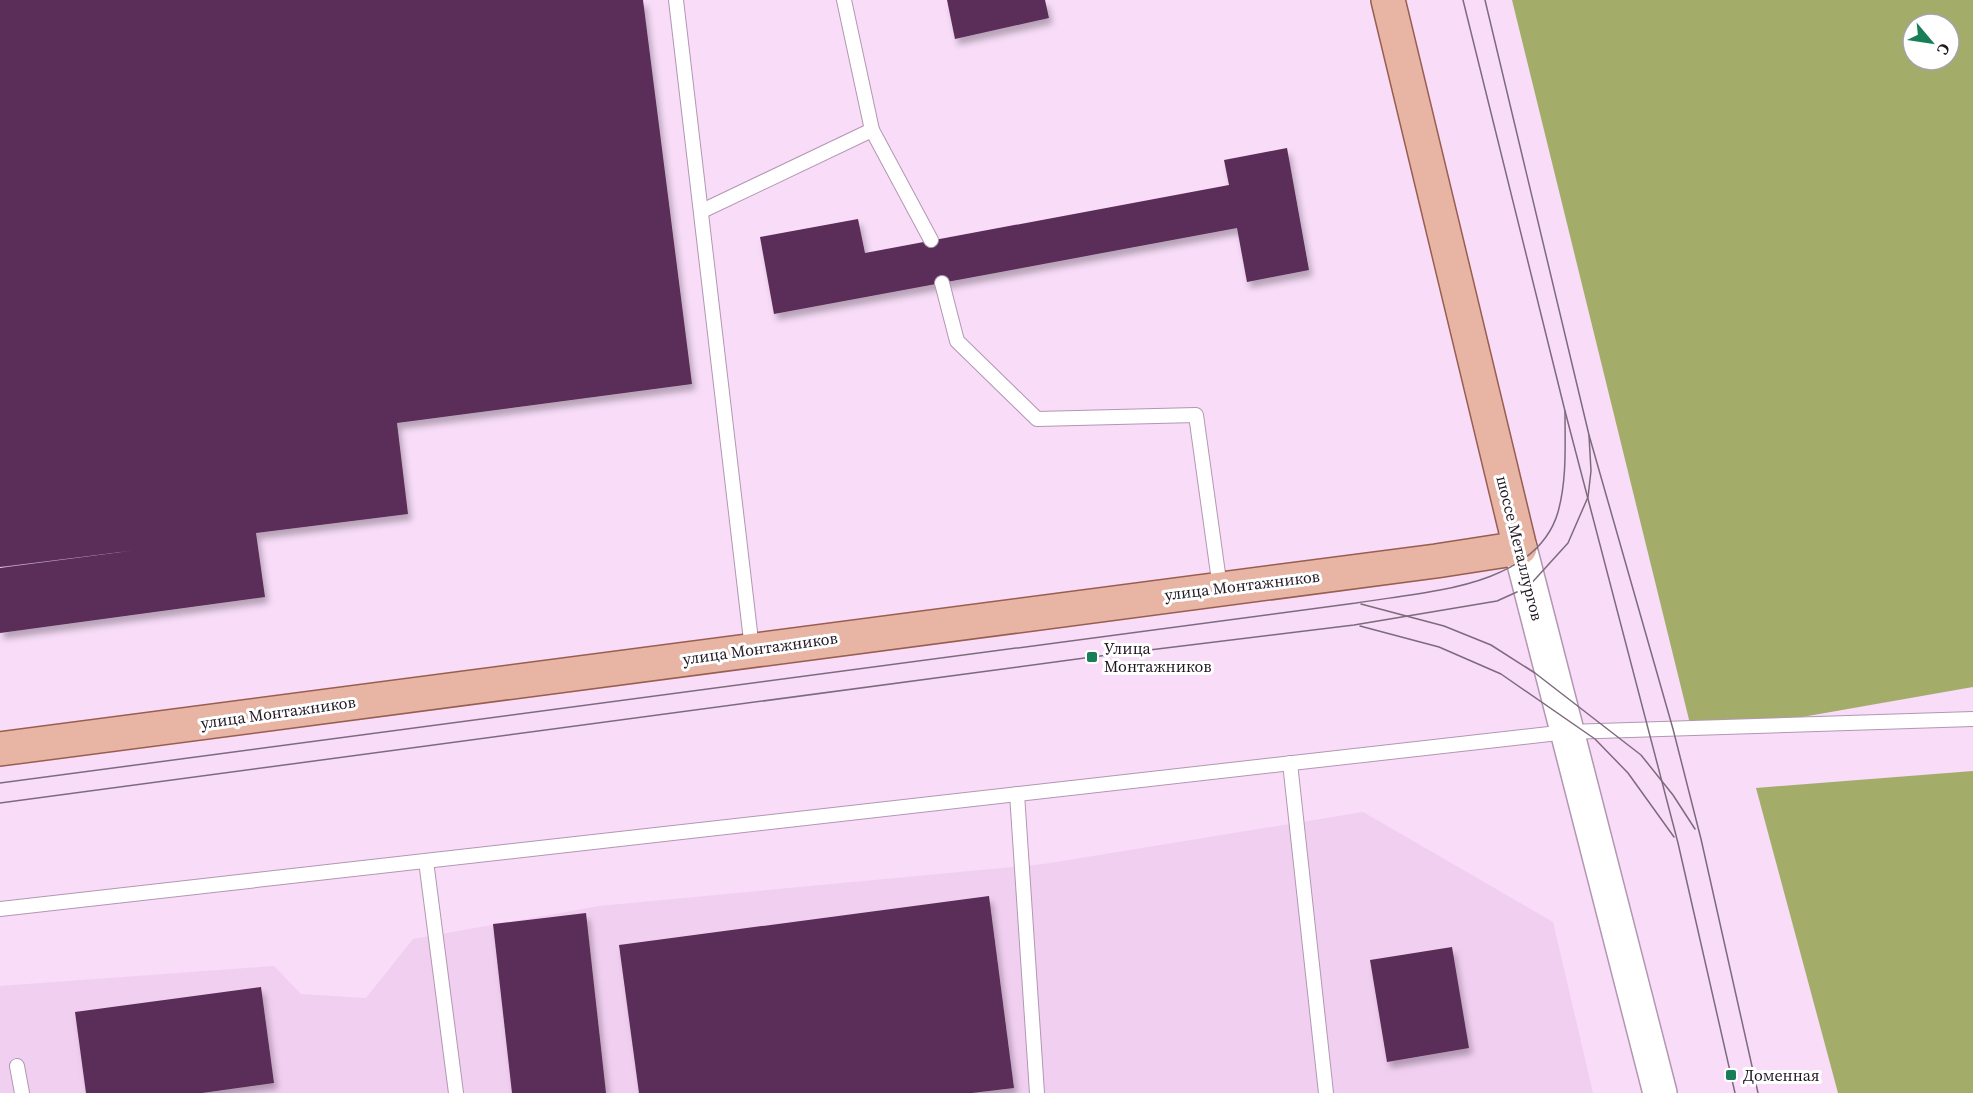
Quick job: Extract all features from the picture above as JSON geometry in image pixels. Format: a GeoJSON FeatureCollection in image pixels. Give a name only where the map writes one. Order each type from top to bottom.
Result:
{"type":"FeatureCollection","features":[{"type":"Feature","properties":{"kind":"main road","name":"шоссе Металлургов"},"geometry":{"type":"LineString","coordinates":[[1388,0],[1520,548],[1660,1093]]}},
{"type":"Feature","properties":{"kind":"main road","name":"улица Монтажников"},"geometry":{"type":"LineString","coordinates":[[0,748],[1520,548]]}},
{"type":"Feature","properties":{"kind":"lane"},"geometry":{"type":"LineString","coordinates":[[676,0],[752,649]]}},
{"type":"Feature","properties":{"kind":"lane"},"geometry":{"type":"LineString","coordinates":[[844,0],[872,130],[931,240]]}},
{"type":"Feature","properties":{"kind":"lane"},"geometry":{"type":"LineString","coordinates":[[702,212],[872,130]]}},
{"type":"Feature","properties":{"kind":"lane"},"geometry":{"type":"LineString","coordinates":[[942,283],[957,341],[1037,419],[1196,415],[1220,588]]}},
{"type":"Feature","properties":{"kind":"lane"},"geometry":{"type":"LineString","coordinates":[[0,909],[1567,732],[1973,719]]}},
{"type":"Feature","properties":{"kind":"lane"},"geometry":{"type":"LineString","coordinates":[[1290,763],[1326,1093]]}},
{"type":"Feature","properties":{"kind":"lane"},"geometry":{"type":"LineString","coordinates":[[1017,794],[1037,1093]]}},
{"type":"Feature","properties":{"kind":"lane"},"geometry":{"type":"LineString","coordinates":[[426,861],[456,1093]]}},
{"type":"Feature","properties":{"kind":"lane"},"geometry":{"type":"LineString","coordinates":[[17,1066],[22,1093]]}},
{"type":"Feature","properties":{"kind":"shaded area"},"geometry":{"type":"Polygon","coordinates":[[[1363,812],[1553,922],[1593,1093],[0,1093],[0,986],[274,966],[301,994],[366,998],[413,939],[599,906],[1044,864],[1363,812]]]}},
{"type":"Feature","properties":{"kind":"green space"},"geometry":{"type":"Polygon","coordinates":[[[1512,0],[1973,0],[1973,687],[1693,736],[1512,0]]]}},
{"type":"Feature","properties":{"kind":"green space"},"geometry":{"type":"Polygon","coordinates":[[[1973,771],[1973,1093],[1838,1093],[1756,788],[1973,771]]]}},
{"type":"Feature","properties":{"kind":"building"},"geometry":{"type":"Polygon","coordinates":[[[0,0],[643,0],[692,384],[397,423],[408,514],[256,533],[265,597],[0,633],[0,568],[137,550],[0,567],[0,0]]]}},
{"type":"Feature","properties":{"kind":"building"},"geometry":{"type":"Polygon","coordinates":[[[947,0],[1045,0],[1049,18],[955,39],[947,0]]]}},
{"type":"Feature","properties":{"kind":"building"},"geometry":{"type":"Polygon","coordinates":[[[1287,148],[1309,270],[1247,282],[1237,228],[774,314],[760,237],[858,219],[865,253],[1229,185],[1224,160],[1287,148]]]}},
{"type":"Feature","properties":{"kind":"building"},"geometry":{"type":"Polygon","coordinates":[[[989,896],[1014,1088],[972,1093],[639,1093],[619,945],[989,896]]]}},
{"type":"Feature","properties":{"kind":"building"},"geometry":{"type":"Polygon","coordinates":[[[586,913],[606,1093],[512,1093],[493,924],[586,913]]]}},
{"type":"Feature","properties":{"kind":"building"},"geometry":{"type":"Polygon","coordinates":[[[1452,947],[1469,1048],[1387,1062],[1370,960],[1452,947]]]}},
{"type":"Feature","properties":{"kind":"building"},"geometry":{"type":"Polygon","coordinates":[[[261,987],[274,1083],[202,1093],[86,1093],[75,1012],[261,987]]]}},
{"type":"Feature","properties":{"kind":"tram line"},"geometry":{"type":"LineString","coordinates":[[1463,0],[1565,411],[1678,843],[1735,1093]]}},
{"type":"Feature","properties":{"kind":"tram line"},"geometry":{"type":"LineString","coordinates":[[1485,0],[1589,435],[1673,729],[1701,839],[1758,1093]]}},
{"type":"Feature","properties":{"kind":"tram line"},"geometry":{"type":"LineString","coordinates":[[0,783],[1442,590],[1501,572],[1526,557],[1546,538],[1558,512],[1563,488],[1565,411]]}},
{"type":"Feature","properties":{"kind":"tram line"},"geometry":{"type":"LineString","coordinates":[[0,803],[1092,657],[1354,625],[1497,601],[1528,587],[1568,543],[1588,497],[1591,471],[1589,435]]}},
{"type":"Feature","properties":{"kind":"tram line"},"geometry":{"type":"LineString","coordinates":[[1361,604],[1444,626],[1491,645],[1535,673],[1641,755],[1673,795],[1695,829]]}},
{"type":"Feature","properties":{"kind":"tram line"},"geometry":{"type":"LineString","coordinates":[[1360,626],[1439,647],[1501,674],[1595,739],[1628,773],[1674,837]]}},
{"type":"Feature","properties":{"kind":"place","name":"Улица Монтажников"},"geometry":{"type":"Point","coordinates":[1092,657]}},
{"type":"Feature","properties":{"kind":"place","name":"Доменная"},"geometry":{"type":"Point","coordinates":[1731,1075]}}]}
